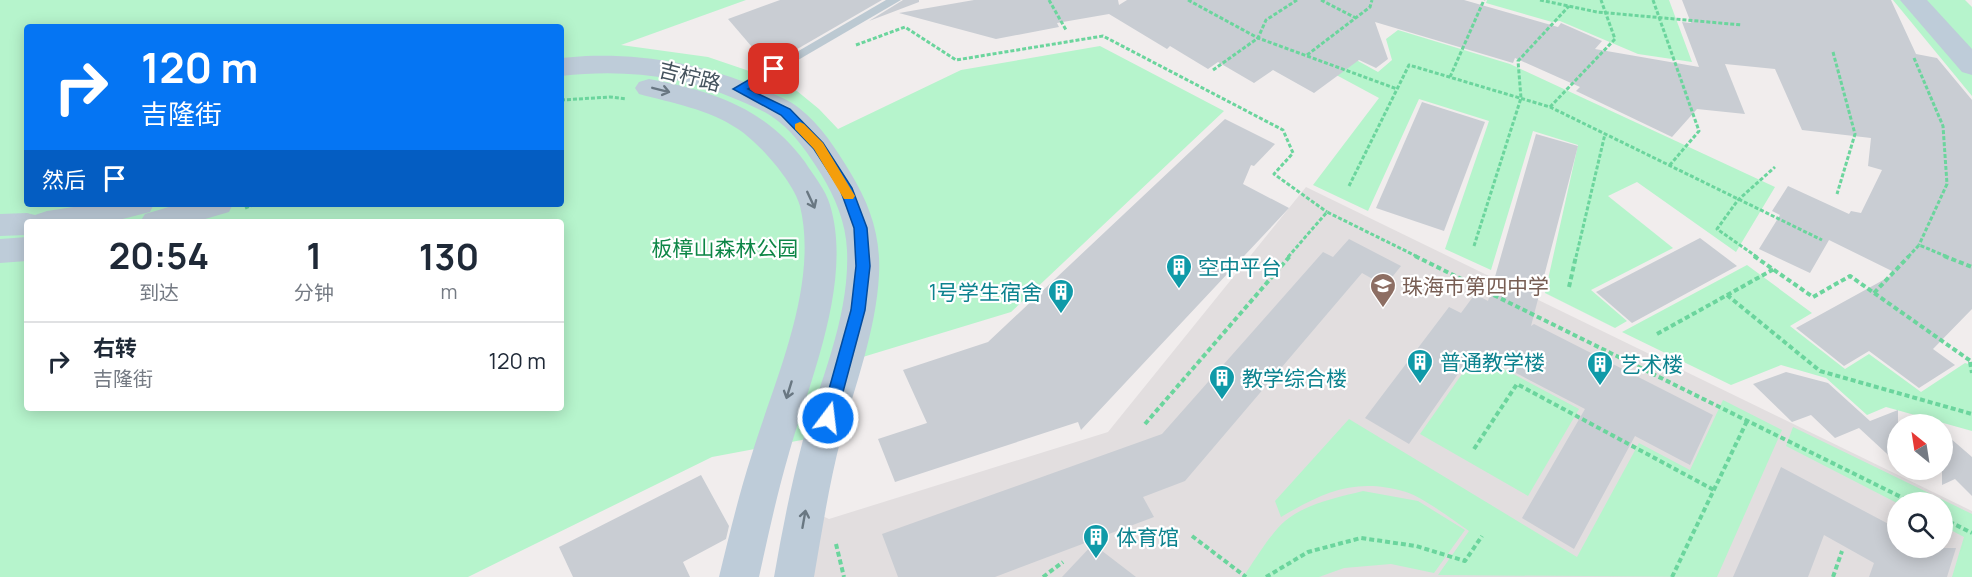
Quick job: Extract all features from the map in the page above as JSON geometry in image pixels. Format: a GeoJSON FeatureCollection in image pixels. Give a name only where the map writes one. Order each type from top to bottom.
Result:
{"type":"FeatureCollection","features":[{"type":"Feature","properties":{"kind":"main road"},"geometry":{"type":"LineString","coordinates":[[1913,0],[1972,66]]}},
{"type":"Feature","properties":{"kind":"main road","name":"吉柠路"},"geometry":{"type":"LineString","coordinates":[[564,67],[592,63],[643,65],[692,74],[739,89],[786,112],[819,146],[846,188],[860,228],[863,266],[858,310],[811,483],[794,577]]}},
{"type":"Feature","properties":{"kind":"main road","name":"吉柠路"},"geometry":{"type":"LineString","coordinates":[[564,86],[624,83],[689,98],[725,111],[754,125],[781,152],[797,173],[815,204],[820,237],[818,279],[807,329],[756,503],[740,577]]}},
{"type":"Feature","properties":{"kind":"main road"},"geometry":{"type":"LineString","coordinates":[[68,219],[127,207]]}},
{"type":"Feature","properties":{"kind":"main road"},"geometry":{"type":"LineString","coordinates":[[166,219],[208,207]]}},
{"type":"Feature","properties":{"kind":"main road"},"geometry":{"type":"LineString","coordinates":[[0,225],[24,225]]}},
{"type":"Feature","properties":{"kind":"main road"},"geometry":{"type":"LineString","coordinates":[[0,251],[24,249]]}},
{"type":"Feature","properties":{"kind":"lane"},"geometry":{"type":"LineString","coordinates":[[739,89],[895,0]]}},
{"type":"Feature","properties":{"kind":"path"},"geometry":{"type":"LineString","coordinates":[[1049,0],[1066,30]]}},
{"type":"Feature","properties":{"kind":"path"},"geometry":{"type":"LineString","coordinates":[[1188,0],[1258,38],[1397,89]]}},
{"type":"Feature","properties":{"kind":"path"},"geometry":{"type":"LineString","coordinates":[[1213,70],[1258,38],[1266,20],[1297,0]]}},
{"type":"Feature","properties":{"kind":"path"},"geometry":{"type":"LineString","coordinates":[[1321,0],[1356,18]]}},
{"type":"Feature","properties":{"kind":"path"},"geometry":{"type":"LineString","coordinates":[[1306,55],[1370,7],[1372,0]]}},
{"type":"Feature","properties":{"kind":"path"},"geometry":{"type":"LineString","coordinates":[[1450,77],[1484,0]]}},
{"type":"Feature","properties":{"kind":"path"},"geometry":{"type":"LineString","coordinates":[[1540,0],[1608,12],[1742,25]]}},
{"type":"Feature","properties":{"kind":"path"},"geometry":{"type":"LineString","coordinates":[[1550,106],[1615,39],[1608,12],[1601,0]]}},
{"type":"Feature","properties":{"kind":"path"},"geometry":{"type":"LineString","coordinates":[[1653,0],[1699,131],[1669,166]]}},
{"type":"Feature","properties":{"kind":"path"},"geometry":{"type":"LineString","coordinates":[[1474,246],[1521,98],[1518,61],[1569,6]]}},
{"type":"Feature","properties":{"kind":"path"},"geometry":{"type":"LineString","coordinates":[[850,48],[905,27],[956,60],[1103,36],[1284,130],[1293,153],[1274,174],[1327,212],[1891,492]]}},
{"type":"Feature","properties":{"kind":"path"},"geometry":{"type":"LineString","coordinates":[[1833,52],[1855,134],[1837,194]]}},
{"type":"Feature","properties":{"kind":"path"},"geometry":{"type":"LineString","coordinates":[[1875,293],[1919,245],[1947,184],[1943,126],[1914,58]]}},
{"type":"Feature","properties":{"kind":"path"},"geometry":{"type":"LineString","coordinates":[[1348,186],[1409,65],[1550,106],[1822,240]]}},
{"type":"Feature","properties":{"kind":"path"},"geometry":{"type":"LineString","coordinates":[[564,100],[610,98],[629,100]]}},
{"type":"Feature","properties":{"kind":"path"},"geometry":{"type":"LineString","coordinates":[[1569,287],[1605,134]]}},
{"type":"Feature","properties":{"kind":"path"},"geometry":{"type":"LineString","coordinates":[[1775,167],[1738,200],[1717,229],[1813,297],[1850,276],[1971,361],[1972,373]]}},
{"type":"Feature","properties":{"kind":"path"},"geometry":{"type":"LineString","coordinates":[[1145,424],[1327,212]]}},
{"type":"Feature","properties":{"kind":"path"},"geometry":{"type":"LineString","coordinates":[[1919,245],[1972,267]]}},
{"type":"Feature","properties":{"kind":"path"},"geometry":{"type":"LineString","coordinates":[[1657,334],[1774,269]]}},
{"type":"Feature","properties":{"kind":"path"},"geometry":{"type":"LineString","coordinates":[[1727,295],[1820,371],[1972,414]]}},
{"type":"Feature","properties":{"kind":"path"},"geometry":{"type":"LineString","coordinates":[[1474,449],[1517,384],[1714,490]]}},
{"type":"Feature","properties":{"kind":"path"},"geometry":{"type":"LineString","coordinates":[[1672,577],[1747,421]]}},
{"type":"Feature","properties":{"kind":"path"},"geometry":{"type":"LineString","coordinates":[[1953,524],[1972,533]]}},
{"type":"Feature","properties":{"kind":"path"},"geometry":{"type":"LineString","coordinates":[[1192,536],[1246,577]]}},
{"type":"Feature","properties":{"kind":"path"},"geometry":{"type":"LineString","coordinates":[[1266,577],[1308,552],[1361,538],[1416,546],[1465,561],[1482,536]]}},
{"type":"Feature","properties":{"kind":"path"},"geometry":{"type":"LineString","coordinates":[[835,538],[844,577]]}},
{"type":"Feature","properties":{"kind":"path"},"geometry":{"type":"LineString","coordinates":[[1833,577],[1842,551]]}},
{"type":"Feature","properties":{"kind":"path"},"geometry":{"type":"LineString","coordinates":[[1043,577],[1063,562]]}},
{"type":"Feature","properties":{"kind":"shaded area","name":"珠海市第四中学"},"geometry":{"type":"Polygon","coordinates":[[[1306,187],[1887,470],[1887,480],[1908,480],[1933,492],[1887,492],[1887,558],[1953,558],[1953,502],[1972,511],[1972,577],[796,577],[807,509],[829,519],[1108,432],[1306,187]]]}},
{"type":"Feature","properties":{"kind":"green space","name":"板樟山森林公园"},"geometry":{"type":"Polygon","coordinates":[[[0,0],[746,0],[621,45],[708,57],[755,73],[797,91],[838,129],[961,70],[1100,46],[1224,111],[1011,312],[843,363],[823,436],[712,457],[468,577],[0,577],[0,0]]]}},
{"type":"Feature","properties":{"kind":"green space"},"geometry":{"type":"Polygon","coordinates":[[[1487,0],[1669,0],[1692,62],[1638,54],[1560,21],[1552,22],[1486,3],[1487,0]]]}},
{"type":"Feature","properties":{"kind":"green space"},"geometry":{"type":"Polygon","coordinates":[[[1893,0],[1911,0],[1972,69],[1972,96],[1893,0]]]}},
{"type":"Feature","properties":{"kind":"green space"},"geometry":{"type":"Polygon","coordinates":[[[1922,0],[1965,0],[1972,7],[1972,55],[1922,0]]]}},
{"type":"Feature","properties":{"kind":"green space"},"geometry":{"type":"Polygon","coordinates":[[[1398,30],[1510,64],[1775,187],[1736,252],[1637,182],[1608,196],[1673,248],[1591,290],[1627,321],[1615,328],[1545,293],[1578,145],[1533,131],[1491,270],[1445,249],[1489,121],[1419,99],[1368,211],[1313,185],[1379,98],[1301,56],[1322,41],[1378,72],[1392,60],[1386,39],[1398,30]]]}},
{"type":"Feature","properties":{"kind":"green space"},"geometry":{"type":"Polygon","coordinates":[[[1747,265],[1812,313],[1790,326],[1845,369],[1869,354],[1921,392],[1965,363],[1972,365],[1972,431],[1953,426],[1953,414],[1911,414],[1886,407],[1867,415],[1826,378],[1781,365],[1731,385],[1622,332],[1747,265]]]}},
{"type":"Feature","properties":{"kind":"green space"},"geometry":{"type":"Polygon","coordinates":[[[1476,354],[1579,409],[1528,496],[1420,434],[1476,354]]]}},
{"type":"Feature","properties":{"kind":"green space"},"geometry":{"type":"Polygon","coordinates":[[[1723,400],[1782,430],[1717,577],[1438,575],[1469,531],[1413,495],[1388,488],[1355,487],[1326,494],[1281,517],[1275,501],[1349,419],[1577,557],[1639,443],[1690,470],[1723,400]]]}},
{"type":"Feature","properties":{"kind":"green space"},"geometry":{"type":"Polygon","coordinates":[[[1793,427],[1887,473],[1887,480],[1902,480],[1927,492],[1887,492],[1887,498],[1786,446],[1793,427]]]}},
{"type":"Feature","properties":{"kind":"green space"},"geometry":{"type":"Polygon","coordinates":[[[1363,491],[1418,501],[1465,530],[1434,573],[1391,564],[1344,568],[1319,577],[1243,577],[1285,521],[1322,502],[1363,491]]]}},
{"type":"Feature","properties":{"kind":"green space"},"geometry":{"type":"Polygon","coordinates":[[[1953,505],[1972,514],[1972,577],[1952,577],[1964,537],[1953,531],[1953,505]]]}},
{"type":"Feature","properties":{"kind":"building"},"geometry":{"type":"Polygon","coordinates":[[[780,0],[882,0],[799,48],[764,61],[728,19],[780,0]]]}},
{"type":"Feature","properties":{"kind":"building"},"geometry":{"type":"Polygon","coordinates":[[[903,0],[919,0],[919,2],[869,21],[903,0]]]}},
{"type":"Feature","properties":{"kind":"building"},"geometry":{"type":"Polygon","coordinates":[[[974,0],[1118,0],[1119,5],[1127,0],[1464,0],[1558,27],[1561,23],[1602,41],[1595,49],[1699,67],[1682,22],[1691,23],[1682,0],[1891,0],[1916,54],[1937,58],[1972,100],[1972,309],[1933,349],[1955,365],[1919,388],[1869,351],[1844,366],[1796,328],[1896,273],[1829,240],[1810,273],[1759,249],[1780,215],[1772,211],[1788,186],[1849,214],[1851,211],[1861,213],[1882,170],[1868,166],[1871,138],[1802,130],[1775,69],[1725,64],[1745,114],[1697,109],[1672,137],[1576,91],[1580,87],[1515,58],[1513,63],[1375,22],[1388,59],[1376,68],[1359,60],[1314,93],[1273,70],[1254,83],[1218,62],[1208,69],[1170,46],[1167,49],[1109,14],[1057,23],[1059,27],[996,39],[899,13],[974,0]]]}},
{"type":"Feature","properties":{"kind":"building"},"geometry":{"type":"Polygon","coordinates":[[[1422,102],[1485,122],[1444,231],[1376,208],[1422,102]]]}},
{"type":"Feature","properties":{"kind":"building"},"geometry":{"type":"Polygon","coordinates":[[[1225,119],[1275,144],[1254,166],[1251,165],[1243,184],[1289,208],[1081,430],[1078,422],[895,482],[878,439],[927,423],[903,370],[988,342],[1225,119]]]}},
{"type":"Feature","properties":{"kind":"building"},"geometry":{"type":"Polygon","coordinates":[[[1536,134],[1578,146],[1531,326],[1534,324],[1713,415],[1690,465],[1635,436],[1574,549],[1522,518],[1585,409],[1474,351],[1409,444],[1365,418],[1449,307],[1461,313],[1475,294],[1488,301],[1536,134]]]}},
{"type":"Feature","properties":{"kind":"building"},"geometry":{"type":"Polygon","coordinates":[[[1700,238],[1737,266],[1632,323],[1596,292],[1700,238]]]}},
{"type":"Feature","properties":{"kind":"building","name":"教学综合楼"},"geometry":{"type":"Polygon","coordinates":[[[1349,239],[1401,266],[1385,286],[1362,273],[1185,481],[1143,497],[1154,517],[995,577],[898,577],[882,534],[1162,434],[1323,252],[1333,257],[1349,239]]]}},
{"type":"Feature","properties":{"kind":"building"},"geometry":{"type":"Polygon","coordinates":[[[1786,372],[1828,383],[1870,421],[1887,414],[1887,454],[1859,428],[1835,438],[1811,415],[1792,422],[1753,384],[1786,372]]]}},
{"type":"Feature","properties":{"kind":"building"},"geometry":{"type":"Polygon","coordinates":[[[1953,441],[1972,457],[1972,496],[1955,479],[1953,480],[1953,441]]]}},
{"type":"Feature","properties":{"kind":"building"},"geometry":{"type":"Polygon","coordinates":[[[1781,467],[1887,523],[1887,558],[1953,558],[1947,577],[1869,577],[1874,563],[1824,535],[1808,577],[1733,577],[1781,467]]]}},
{"type":"Feature","properties":{"kind":"building"},"geometry":{"type":"Polygon","coordinates":[[[701,475],[729,526],[726,539],[683,562],[690,577],[573,577],[559,547],[701,475]]]}},
{"type":"Feature","properties":{"kind":"building"},"geometry":{"type":"Polygon","coordinates":[[[1942,480],[1953,480],[1942,485],[1942,480]]]}},
{"type":"Feature","properties":{"kind":"building","name":"体育馆"},"geometry":{"type":"Polygon","coordinates":[[[1093,544],[1136,577],[1062,577],[1093,544]]]}},
{"type":"Feature","properties":{"kind":"slow traffic"},"geometry":{"type":"LineString","coordinates":[[800,127],[819,146],[849,196]]}},
{"type":"Feature","properties":{"kind":"place","name":"空中平台"},"geometry":{"type":"Point","coordinates":[1179,290]}},
{"type":"Feature","properties":{"kind":"place","name":"珠海市第四中学"},"geometry":{"type":"Point","coordinates":[1383,309]}},
{"type":"Feature","properties":{"kind":"place","name":"1号学生宿舍"},"geometry":{"type":"Point","coordinates":[1061,315]}},
{"type":"Feature","properties":{"kind":"place","name":"普通教学楼"},"geometry":{"type":"Point","coordinates":[1420,385]}},
{"type":"Feature","properties":{"kind":"place","name":"艺术楼"},"geometry":{"type":"Point","coordinates":[1600,387]}},
{"type":"Feature","properties":{"kind":"place","name":"教学综合楼"},"geometry":{"type":"Point","coordinates":[1222,401]}},
{"type":"Feature","properties":{"kind":"place","name":"体育馆"},"geometry":{"type":"Point","coordinates":[1096,560]}},
{"type":"Feature","properties":{"kind":"route"},"geometry":{"type":"LineString","coordinates":[[774,69],[739,89],[786,112],[819,146],[846,188],[860,228],[863,266],[858,310],[828,418]]}}]}
